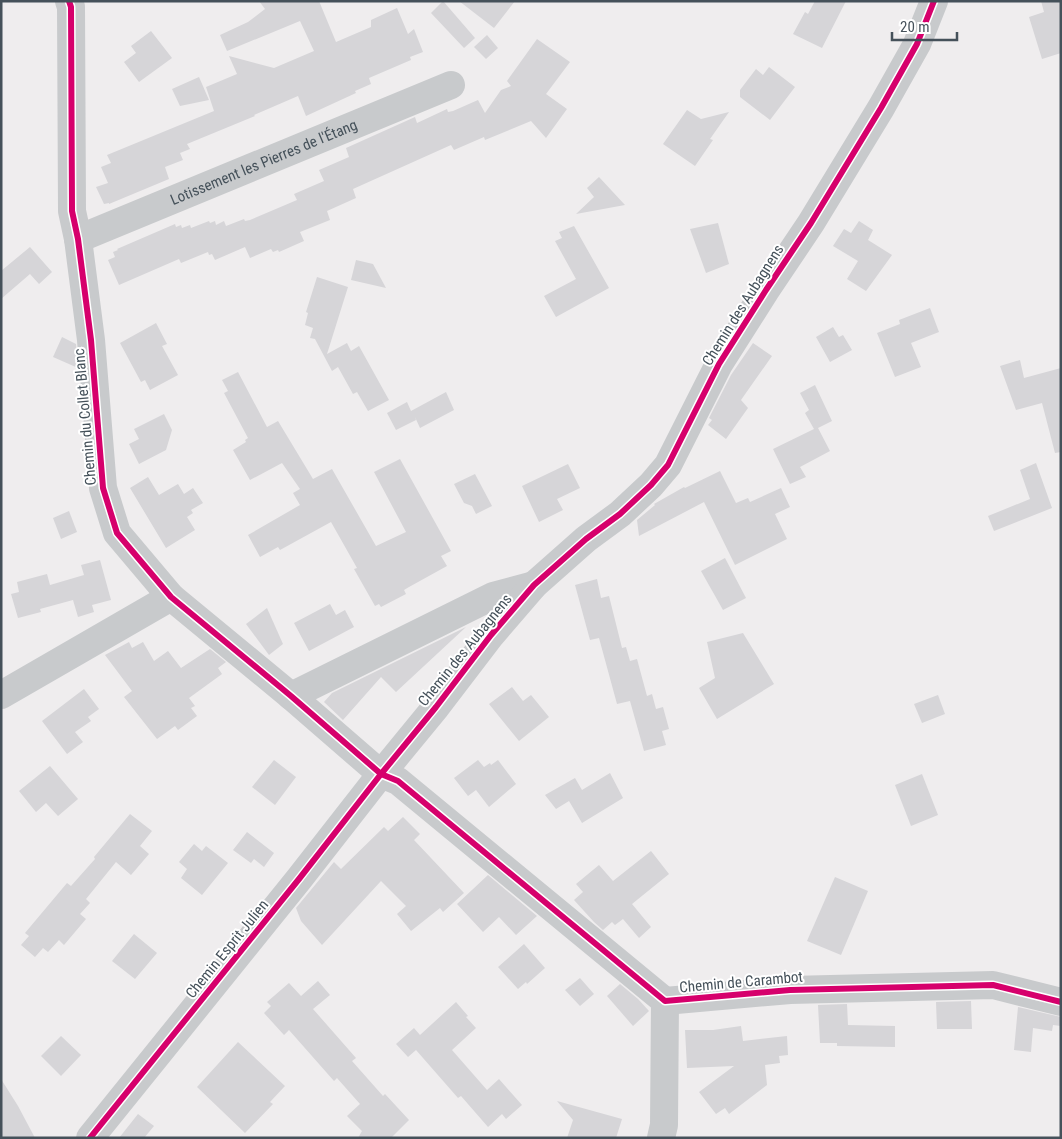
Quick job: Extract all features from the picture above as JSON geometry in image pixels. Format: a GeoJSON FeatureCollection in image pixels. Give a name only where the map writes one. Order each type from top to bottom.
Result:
{"type":"FeatureCollection","features":[{"type":"Feature","properties":{"kind":"street","name":"Chemin du Collet Blanc"},"geometry":{"type":"LineString","coordinates":[[69,1],[71,7],[72,211],[78,239],[90,340],[103,488],[117,533],[171,598],[291,696],[380,774]]}},
{"type":"Feature","properties":{"kind":"street","name":"Chemin des Aubagnens"},"geometry":{"type":"LineString","coordinates":[[380,774],[436,707],[491,635],[534,585],[586,539],[620,514],[651,486],[668,465],[719,364],[811,224],[881,108],[917,44],[934,1]]}},
{"type":"Feature","properties":{"kind":"street","name":"Lotissement les Pierres de l'Étang"},"geometry":{"type":"LineString","coordinates":[[78,239],[451,85]]}},
{"type":"Feature","properties":{"kind":"street"},"geometry":{"type":"LineString","coordinates":[[291,696],[493,596],[534,585]]}},
{"type":"Feature","properties":{"kind":"street"},"geometry":{"type":"LineString","coordinates":[[1,695],[171,598]]}},
{"type":"Feature","properties":{"kind":"street","name":"Chemin de Carambot"},"geometry":{"type":"LineString","coordinates":[[380,774],[398,781],[665,1001],[790,990],[993,985],[1061,1002]]}},
{"type":"Feature","properties":{"kind":"street","name":"Chemin Esprit Julien"},"geometry":{"type":"LineString","coordinates":[[90,1138],[274,910],[380,774]]}},
{"type":"Feature","properties":{"kind":"street"},"geometry":{"type":"LineString","coordinates":[[661,1138],[664,1125],[665,1001]]}},
{"type":"Feature","properties":{"kind":"building"},"geometry":{"type":"Polygon","coordinates":[[[259,1],[319,1],[336,42],[371,27],[371,20],[397,8],[408,34],[414,29],[423,52],[410,57],[411,60],[369,78],[371,84],[355,91],[356,93],[306,116],[298,96],[187,144],[190,149],[180,153],[183,160],[165,167],[169,179],[109,204],[104,204],[96,187],[108,183],[101,167],[111,163],[107,155],[214,111],[206,87],[237,74],[229,56],[274,68],[314,51],[300,21],[227,51],[220,35],[248,22],[265,9],[259,1]]]}},
{"type":"Feature","properties":{"kind":"building"},"geometry":{"type":"Polygon","coordinates":[[[443,1],[475,38],[464,48],[431,13],[443,1]]]}},
{"type":"Feature","properties":{"kind":"building"},"geometry":{"type":"Polygon","coordinates":[[[459,1],[515,1],[494,28],[459,1]]]}},
{"type":"Feature","properties":{"kind":"building"},"geometry":{"type":"Polygon","coordinates":[[[815,1],[846,1],[822,48],[793,34],[805,12],[808,14],[815,1]]]}},
{"type":"Feature","properties":{"kind":"building"},"geometry":{"type":"Polygon","coordinates":[[[1041,1],[1061,1],[1061,53],[1042,59],[1029,17],[1044,12],[1041,1]]]}},
{"type":"Feature","properties":{"kind":"building"},"geometry":{"type":"Polygon","coordinates":[[[151,31],[172,58],[139,82],[124,62],[136,53],[131,46],[151,31]]]}},
{"type":"Feature","properties":{"kind":"building"},"geometry":{"type":"Polygon","coordinates":[[[487,35],[498,48],[486,59],[474,47],[487,35]]]}},
{"type":"Feature","properties":{"kind":"building"},"geometry":{"type":"Polygon","coordinates":[[[537,39],[570,62],[546,94],[567,109],[546,138],[531,121],[485,140],[484,137],[454,150],[451,145],[353,189],[356,198],[327,211],[330,220],[300,232],[304,241],[279,252],[278,250],[273,252],[271,249],[250,258],[245,247],[215,260],[212,254],[209,255],[208,252],[181,263],[179,259],[119,285],[108,260],[115,257],[113,252],[117,249],[175,224],[176,227],[181,225],[182,228],[190,225],[191,228],[209,221],[210,223],[215,221],[216,225],[224,221],[226,226],[244,219],[245,221],[250,220],[297,200],[294,194],[324,181],[319,170],[349,157],[346,148],[415,117],[417,123],[447,109],[448,112],[453,111],[478,100],[485,113],[501,90],[511,86],[507,81],[537,39]]]}},
{"type":"Feature","properties":{"kind":"building"},"geometry":{"type":"Polygon","coordinates":[[[769,67],[795,87],[770,120],[740,97],[740,90],[756,69],[763,75],[769,67]]]}},
{"type":"Feature","properties":{"kind":"building"},"geometry":{"type":"Polygon","coordinates":[[[199,77],[209,100],[180,106],[172,89],[199,77]]]}},
{"type":"Feature","properties":{"kind":"building"},"geometry":{"type":"Polygon","coordinates":[[[687,110],[701,119],[729,112],[710,139],[713,140],[695,166],[663,144],[687,110]]]}},
{"type":"Feature","properties":{"kind":"building"},"geometry":{"type":"Polygon","coordinates":[[[599,177],[625,205],[576,214],[594,197],[587,188],[599,177]]]}},
{"type":"Feature","properties":{"kind":"building"},"geometry":{"type":"Polygon","coordinates":[[[859,221],[873,230],[868,240],[892,255],[866,291],[847,279],[858,261],[833,246],[844,229],[851,233],[859,221]]]}},
{"type":"Feature","properties":{"kind":"building"},"geometry":{"type":"Polygon","coordinates":[[[718,223],[729,264],[706,273],[690,229],[718,223]]]}},
{"type":"Feature","properties":{"kind":"building"},"geometry":{"type":"Polygon","coordinates":[[[574,226],[609,288],[556,317],[544,296],[576,279],[555,241],[562,238],[559,232],[574,226]]]}},
{"type":"Feature","properties":{"kind":"building"},"geometry":{"type":"Polygon","coordinates":[[[30,247],[52,272],[39,284],[30,274],[1,299],[1,271],[30,247]]]}},
{"type":"Feature","properties":{"kind":"building"},"geometry":{"type":"Polygon","coordinates":[[[356,260],[373,264],[386,288],[351,280],[356,260]]]}},
{"type":"Feature","properties":{"kind":"building"},"geometry":{"type":"Polygon","coordinates":[[[317,277],[348,287],[327,354],[347,343],[351,351],[359,346],[389,400],[368,411],[357,392],[353,394],[338,367],[332,371],[315,339],[310,338],[313,328],[305,325],[308,313],[306,312],[317,277]]]}},
{"type":"Feature","properties":{"kind":"building"},"geometry":{"type":"Polygon","coordinates":[[[930,308],[939,332],[911,343],[921,367],[895,377],[877,333],[900,324],[899,320],[930,308]]]}},
{"type":"Feature","properties":{"kind":"building"},"geometry":{"type":"Polygon","coordinates":[[[156,323],[167,344],[162,346],[178,375],[150,390],[145,380],[141,382],[120,343],[156,323]]]}},
{"type":"Feature","properties":{"kind":"building"},"geometry":{"type":"Polygon","coordinates":[[[833,327],[839,337],[843,335],[852,350],[830,362],[816,337],[833,327]]]}},
{"type":"Feature","properties":{"kind":"building"},"geometry":{"type":"Polygon","coordinates":[[[62,337],[76,344],[78,368],[53,357],[62,337]]]}},
{"type":"Feature","properties":{"kind":"building"},"geometry":{"type":"Polygon","coordinates":[[[753,343],[772,356],[741,400],[748,408],[726,439],[708,425],[712,420],[709,418],[731,375],[753,343]]]}},
{"type":"Feature","properties":{"kind":"building"},"geometry":{"type":"Polygon","coordinates":[[[1020,360],[1024,378],[1061,368],[1061,452],[1055,453],[1042,403],[1016,410],[1000,366],[1020,360]]]}},
{"type":"Feature","properties":{"kind":"building"},"geometry":{"type":"Polygon","coordinates":[[[238,372],[267,427],[278,421],[313,479],[332,469],[376,546],[406,532],[374,472],[400,459],[451,551],[441,556],[447,566],[404,590],[406,594],[381,607],[379,604],[375,606],[354,569],[357,568],[331,522],[280,550],[278,547],[260,557],[248,535],[300,505],[293,493],[300,489],[282,463],[250,480],[233,450],[246,442],[245,440],[248,438],[224,393],[228,391],[222,380],[238,372]]]}},
{"type":"Feature","properties":{"kind":"building"},"geometry":{"type":"Polygon","coordinates":[[[815,385],[832,421],[818,428],[830,451],[800,467],[806,477],[790,484],[773,449],[814,429],[805,413],[809,410],[800,393],[815,385]]]}},
{"type":"Feature","properties":{"kind":"building"},"geometry":{"type":"Polygon","coordinates":[[[446,392],[454,410],[420,428],[415,417],[416,420],[396,430],[387,413],[407,402],[411,411],[446,392]]]}},
{"type":"Feature","properties":{"kind":"building"},"geometry":{"type":"Polygon","coordinates":[[[164,414],[172,430],[166,450],[139,464],[129,444],[139,439],[134,429],[164,414]]]}},
{"type":"Feature","properties":{"kind":"building"},"geometry":{"type":"Polygon","coordinates":[[[1036,463],[1052,508],[994,531],[988,516],[1030,499],[1020,470],[1036,463]]]}},
{"type":"Feature","properties":{"kind":"building"},"geometry":{"type":"Polygon","coordinates":[[[568,464],[580,488],[557,499],[563,510],[539,522],[522,486],[568,464]]]}},
{"type":"Feature","properties":{"kind":"building"},"geometry":{"type":"Polygon","coordinates":[[[720,471],[736,503],[748,498],[750,502],[781,488],[790,507],[775,514],[787,539],[735,565],[704,502],[639,536],[637,520],[654,504],[684,487],[720,471]]]}},
{"type":"Feature","properties":{"kind":"building"},"geometry":{"type":"Polygon","coordinates":[[[475,474],[492,506],[476,514],[472,506],[464,503],[454,484],[475,474]]]}},
{"type":"Feature","properties":{"kind":"building"},"geometry":{"type":"Polygon","coordinates":[[[148,477],[159,495],[178,484],[184,494],[193,488],[203,503],[191,510],[193,513],[187,517],[195,530],[166,548],[130,488],[148,477]]]}},
{"type":"Feature","properties":{"kind":"building"},"geometry":{"type":"Polygon","coordinates":[[[69,511],[77,532],[61,539],[53,518],[69,511]]]}},
{"type":"Feature","properties":{"kind":"building"},"geometry":{"type":"Polygon","coordinates":[[[725,558],[746,598],[723,610],[701,571],[725,558]]]}},
{"type":"Feature","properties":{"kind":"building"},"geometry":{"type":"Polygon","coordinates":[[[100,560],[111,600],[92,605],[94,612],[78,617],[73,600],[40,609],[41,612],[18,618],[11,594],[19,592],[17,582],[47,574],[50,585],[84,575],[81,565],[100,560]]]}},
{"type":"Feature","properties":{"kind":"building"},"geometry":{"type":"Polygon","coordinates":[[[597,579],[601,598],[609,596],[622,648],[626,647],[630,661],[637,659],[647,696],[652,694],[656,709],[663,707],[669,729],[662,731],[666,745],[644,751],[630,701],[617,704],[599,638],[590,640],[575,585],[597,579]]]}},
{"type":"Feature","properties":{"kind":"building"},"geometry":{"type":"Polygon","coordinates":[[[330,604],[336,615],[345,610],[354,627],[309,651],[294,623],[330,604]]]}},
{"type":"Feature","properties":{"kind":"building"},"geometry":{"type":"Polygon","coordinates":[[[267,608],[283,644],[269,655],[246,624],[267,608]]]}},
{"type":"Feature","properties":{"kind":"building"},"geometry":{"type":"Polygon","coordinates":[[[466,627],[396,692],[381,677],[343,720],[324,702],[332,693],[466,627]]]}},
{"type":"Feature","properties":{"kind":"building"},"geometry":{"type":"Polygon","coordinates":[[[743,633],[774,684],[717,719],[699,688],[715,678],[707,642],[743,633]]]}},
{"type":"Feature","properties":{"kind":"building"},"geometry":{"type":"Polygon","coordinates":[[[129,642],[132,648],[143,642],[154,661],[168,651],[181,668],[210,649],[226,662],[218,668],[222,674],[189,698],[195,706],[191,708],[197,716],[178,730],[175,726],[157,739],[124,697],[132,691],[105,655],[129,642]]]}},
{"type":"Feature","properties":{"kind":"building"},"geometry":{"type":"Polygon","coordinates":[[[512,687],[523,701],[531,695],[549,717],[519,741],[489,704],[512,687]]]}},
{"type":"Feature","properties":{"kind":"building"},"geometry":{"type":"Polygon","coordinates":[[[84,689],[99,709],[88,717],[91,721],[75,732],[83,742],[67,754],[42,721],[84,689]]]}},
{"type":"Feature","properties":{"kind":"building"},"geometry":{"type":"Polygon","coordinates":[[[938,695],[945,714],[922,723],[914,704],[938,695]]]}},
{"type":"Feature","properties":{"kind":"building"},"geometry":{"type":"Polygon","coordinates":[[[274,760],[296,777],[275,805],[252,787],[274,760]]]}},
{"type":"Feature","properties":{"kind":"building"},"geometry":{"type":"Polygon","coordinates":[[[478,760],[484,767],[498,760],[516,784],[489,807],[476,790],[468,796],[454,778],[478,760]]]}},
{"type":"Feature","properties":{"kind":"building"},"geometry":{"type":"Polygon","coordinates":[[[50,766],[78,799],[58,816],[46,803],[36,812],[19,791],[50,766]]]}},
{"type":"Feature","properties":{"kind":"building"},"geometry":{"type":"Polygon","coordinates":[[[610,773],[623,798],[582,823],[569,801],[556,809],[545,795],[575,778],[582,790],[610,773]]]}},
{"type":"Feature","properties":{"kind":"building"},"geometry":{"type":"Polygon","coordinates":[[[922,774],[938,815],[911,826],[895,785],[922,774]]]}},
{"type":"Feature","properties":{"kind":"building"},"geometry":{"type":"Polygon","coordinates":[[[130,814],[152,831],[140,846],[149,854],[131,875],[116,862],[86,899],[90,903],[80,914],[86,919],[64,945],[59,940],[48,952],[43,948],[35,957],[21,945],[29,936],[25,933],[67,883],[71,886],[95,859],[94,857],[130,814]]]}},
{"type":"Feature","properties":{"kind":"building"},"geometry":{"type":"Polygon","coordinates":[[[403,817],[420,834],[414,840],[464,893],[443,912],[440,908],[411,931],[397,914],[406,906],[381,881],[322,945],[301,921],[296,908],[334,862],[341,869],[384,827],[388,831],[403,817]]]}},
{"type":"Feature","properties":{"kind":"building"},"geometry":{"type":"Polygon","coordinates":[[[247,832],[274,853],[264,867],[254,859],[251,863],[233,850],[247,832]]]}},
{"type":"Feature","properties":{"kind":"building"},"geometry":{"type":"Polygon","coordinates":[[[194,844],[202,851],[206,846],[228,863],[202,895],[181,878],[187,869],[179,862],[194,844]]]}},
{"type":"Feature","properties":{"kind":"building"},"geometry":{"type":"Polygon","coordinates":[[[651,851],[669,874],[632,904],[651,927],[639,938],[623,919],[615,925],[612,922],[603,930],[574,900],[583,892],[576,884],[599,865],[613,881],[651,851]]]}},
{"type":"Feature","properties":{"kind":"building"},"geometry":{"type":"Polygon","coordinates":[[[488,875],[537,916],[516,935],[499,917],[483,932],[457,904],[488,875]]]}},
{"type":"Feature","properties":{"kind":"building"},"geometry":{"type":"Polygon","coordinates":[[[835,877],[868,891],[841,955],[807,941],[835,877]]]}},
{"type":"Feature","properties":{"kind":"building"},"geometry":{"type":"Polygon","coordinates":[[[134,934],[157,953],[135,979],[112,961],[134,934]]]}},
{"type":"Feature","properties":{"kind":"building"},"geometry":{"type":"Polygon","coordinates":[[[524,944],[545,968],[527,984],[526,982],[518,989],[498,967],[524,944]]]}},
{"type":"Feature","properties":{"kind":"building"},"geometry":{"type":"Polygon","coordinates":[[[580,978],[594,994],[580,1006],[565,990],[580,978]]]}},
{"type":"Feature","properties":{"kind":"building"},"geometry":{"type":"Polygon","coordinates":[[[318,981],[330,995],[313,1009],[356,1058],[352,1061],[383,1096],[385,1094],[409,1120],[391,1138],[358,1138],[362,1131],[347,1116],[360,1104],[337,1078],[334,1081],[289,1030],[284,1035],[264,1013],[271,1006],[267,1002],[289,983],[301,996],[318,981]]]}},
{"type":"Feature","properties":{"kind":"building"},"geometry":{"type":"Polygon","coordinates":[[[620,984],[649,1011],[633,1026],[607,996],[620,984]]]}},
{"type":"Feature","properties":{"kind":"building"},"geometry":{"type":"Polygon","coordinates":[[[971,1001],[972,1029],[937,1029],[936,1002],[971,1001]]]}},
{"type":"Feature","properties":{"kind":"building"},"geometry":{"type":"Polygon","coordinates":[[[456,1002],[476,1028],[452,1050],[487,1090],[499,1079],[522,1105],[506,1119],[502,1114],[488,1127],[461,1096],[458,1098],[416,1050],[408,1057],[396,1044],[414,1028],[420,1035],[456,1002]]]}},
{"type":"Feature","properties":{"kind":"building"},"geometry":{"type":"Polygon","coordinates":[[[847,1004],[848,1025],[895,1026],[895,1047],[837,1046],[837,1043],[820,1043],[818,1005],[847,1004]]]}},
{"type":"Feature","properties":{"kind":"building"},"geometry":{"type":"Polygon","coordinates":[[[1018,1007],[1061,1017],[1061,1026],[1053,1025],[1052,1031],[1033,1028],[1031,1052],[1014,1050],[1018,1007]]]}},
{"type":"Feature","properties":{"kind":"building"},"geometry":{"type":"Polygon","coordinates":[[[741,1026],[743,1041],[787,1036],[788,1055],[779,1056],[780,1063],[765,1065],[767,1085],[729,1114],[725,1108],[716,1114],[699,1092],[734,1066],[687,1068],[685,1030],[713,1030],[741,1026]]]}},
{"type":"Feature","properties":{"kind":"building"},"geometry":{"type":"Polygon","coordinates":[[[61,1036],[81,1055],[61,1076],[41,1056],[61,1036]]]}},
{"type":"Feature","properties":{"kind":"building"},"geometry":{"type":"Polygon","coordinates":[[[238,1042],[285,1086],[270,1102],[273,1104],[245,1133],[197,1087],[238,1042]]]}},
{"type":"Feature","properties":{"kind":"building"},"geometry":{"type":"Polygon","coordinates":[[[1,1079],[18,1106],[35,1138],[1,1138],[1,1079]]]}},
{"type":"Feature","properties":{"kind":"building"},"geometry":{"type":"Polygon","coordinates":[[[557,1101],[622,1119],[616,1138],[567,1138],[573,1120],[557,1101]]]}},
{"type":"Feature","properties":{"kind":"building"},"geometry":{"type":"Polygon","coordinates":[[[138,1114],[154,1126],[144,1138],[119,1138],[138,1114]]]}},
{"type":"Feature","properties":{"kind":"cycle path"},"geometry":{"type":"LineString","coordinates":[[69,1],[71,7],[72,211],[78,239],[91,340],[103,488],[117,533],[171,597],[291,696],[381,774],[398,781],[665,1001],[790,990],[993,985],[1061,1002]]}},
{"type":"Feature","properties":{"kind":"cycle path"},"geometry":{"type":"LineString","coordinates":[[90,1138],[299,879],[491,635],[534,585],[586,539],[620,514],[651,485],[668,465],[719,364],[811,223],[881,108],[917,44],[934,1]]}}]}
